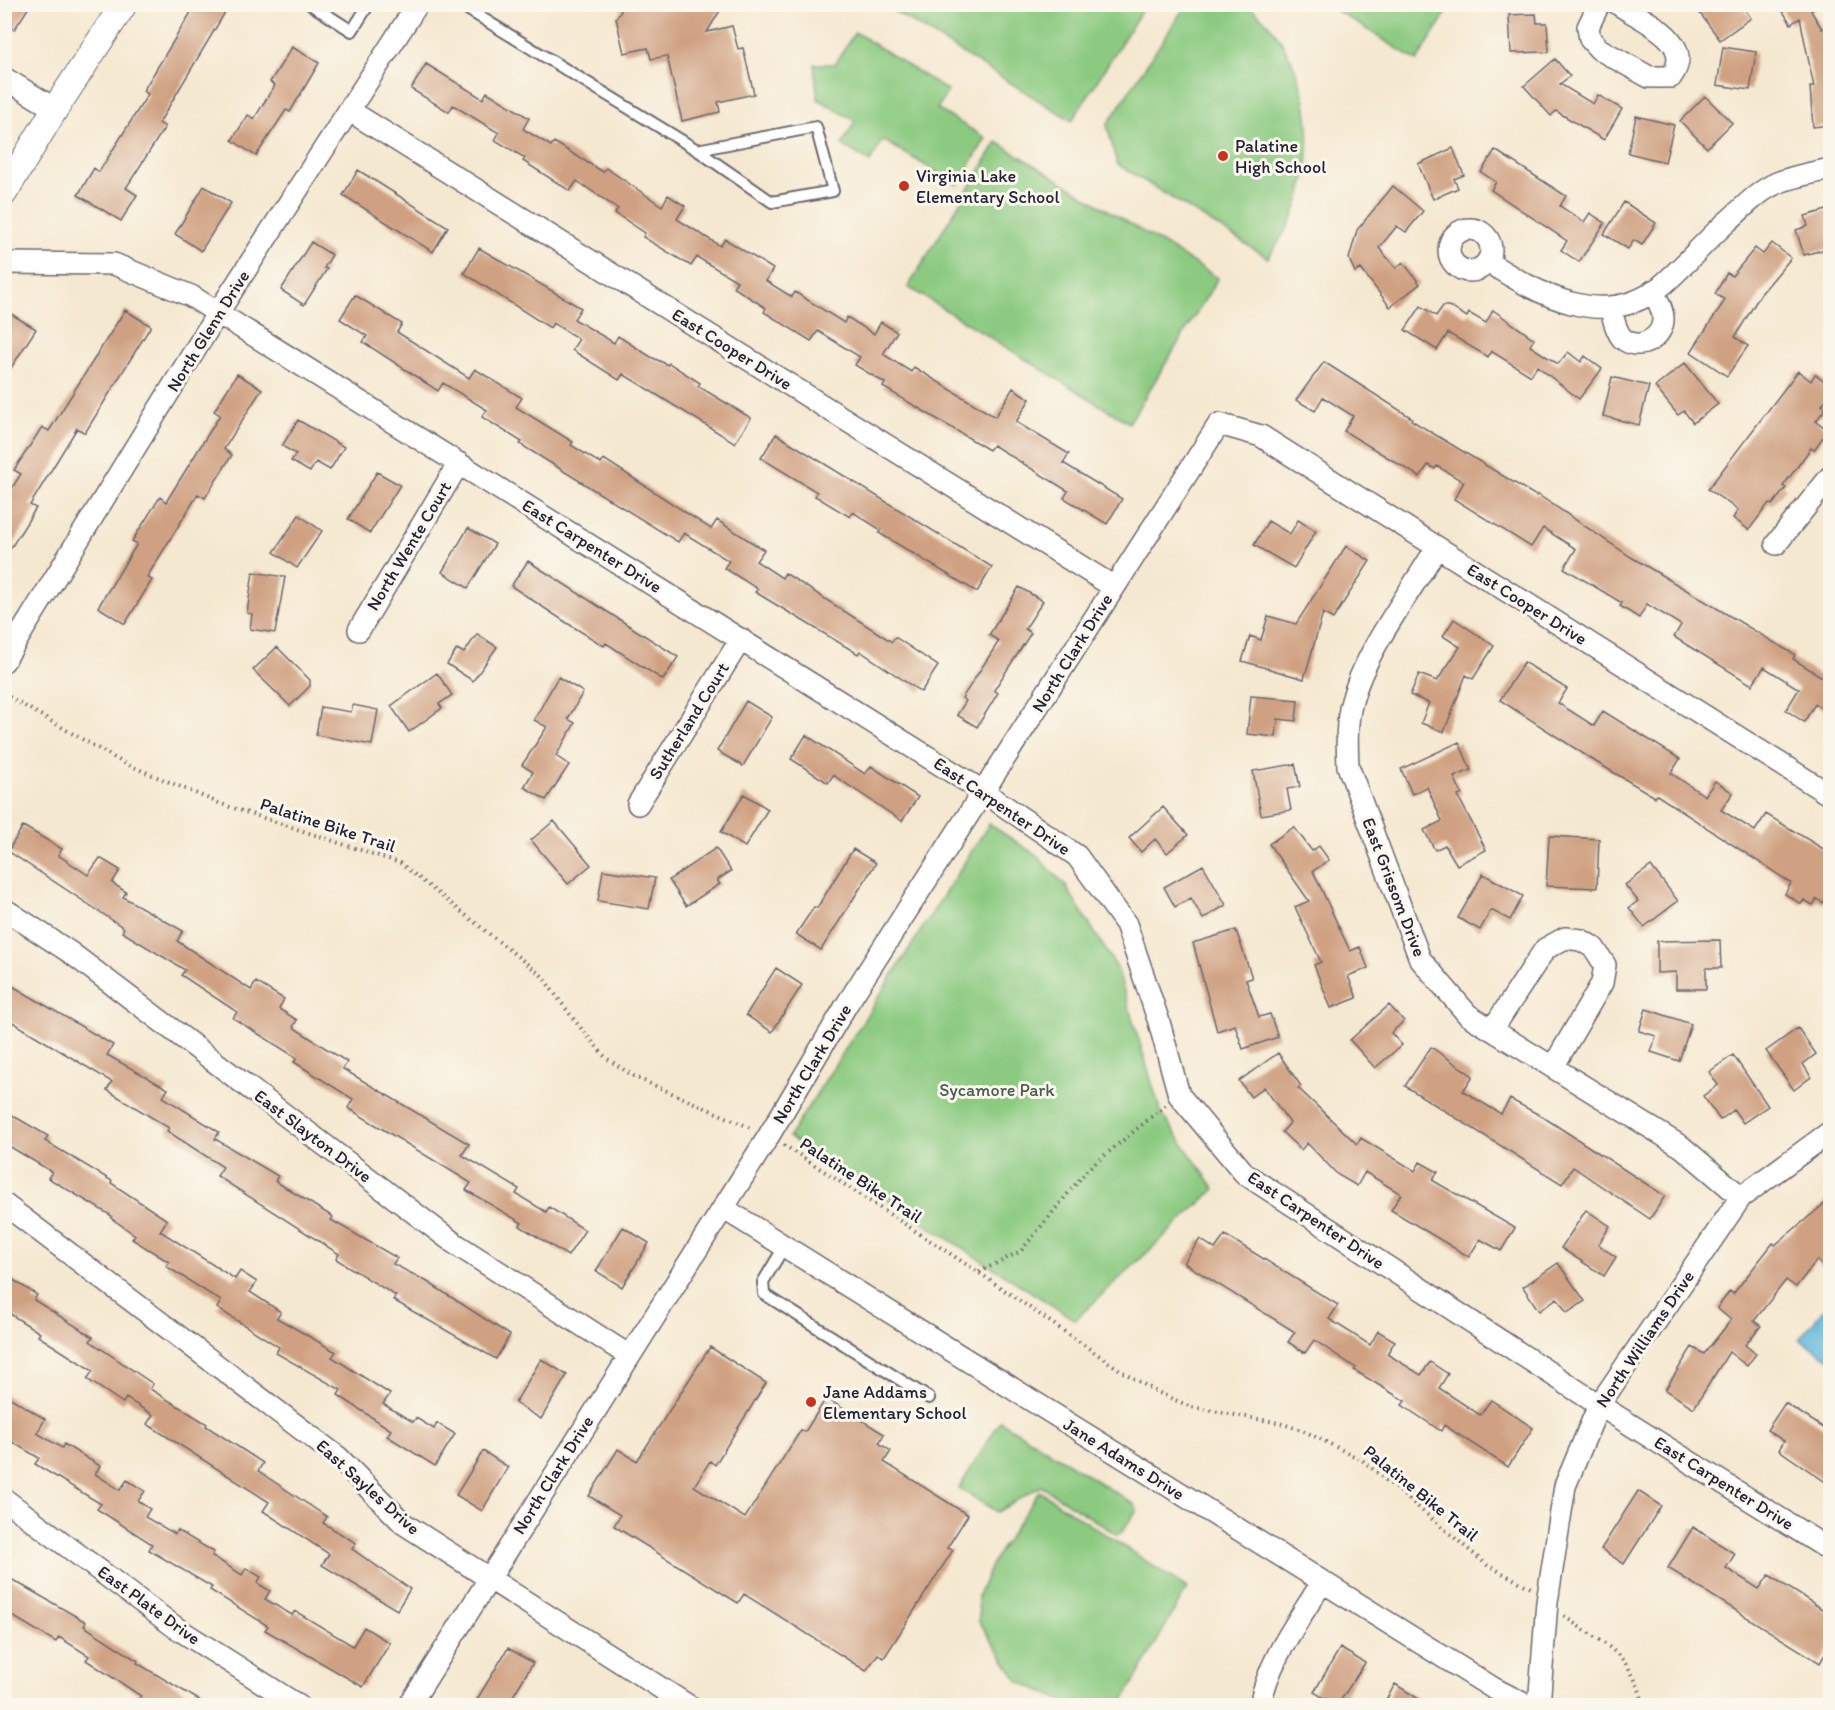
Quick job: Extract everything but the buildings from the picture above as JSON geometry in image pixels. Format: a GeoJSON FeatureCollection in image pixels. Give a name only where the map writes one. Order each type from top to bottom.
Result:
{"type":"FeatureCollection","features":[{"type":"Feature","properties":{"kind":"street"},"geometry":{"type":"LineString","coordinates":[[4,193],[55,109],[124,4]]}},
{"type":"Feature","properties":{"kind":"street"},"geometry":{"type":"LineString","coordinates":[[1599,4],[1588,27],[1590,39],[1599,49],[1649,78],[1661,80],[1671,77],[1678,68],[1679,49],[1671,39],[1618,4]]}},
{"type":"Feature","properties":{"kind":"street","name":"North Glenn Drive"},"geometry":{"type":"LineString","coordinates":[[4,661],[219,311],[350,111],[416,5]]}},
{"type":"Feature","properties":{"kind":"street"},"geometry":{"type":"LineString","coordinates":[[4,78],[55,109]]}},
{"type":"Feature","properties":{"kind":"street","name":"East Cooper Drive"},"geometry":{"type":"LineString","coordinates":[[350,111],[1114,587]]}},
{"type":"Feature","properties":{"kind":"street"},"geometry":{"type":"LineString","coordinates":[[1488,262],[1542,295],[1564,303],[1610,307],[1653,291],[1675,273],[1697,248],[1775,184],[1791,178],[1830,170]]}},
{"type":"Feature","properties":{"kind":"street","name":"East Carpenter Drive"},"geometry":{"type":"LineString","coordinates":[[4,263],[114,264],[191,296],[219,311],[984,792],[1077,856],[1126,924],[1159,1022],[1179,1095],[1245,1174],[1599,1405],[1830,1550]]}},
{"type":"Feature","properties":{"kind":"street"},"geometry":{"type":"LineString","coordinates":[[1610,307],[1622,338],[1629,342],[1645,343],[1658,335],[1663,320],[1653,291]]}},
{"type":"Feature","properties":{"kind":"street","name":"East Cooper Drive"},"geometry":{"type":"LineString","coordinates":[[1219,424],[1261,436],[1830,795]]}},
{"type":"Feature","properties":{"kind":"street","name":"North Clark Drive"},"geometry":{"type":"LineString","coordinates":[[409,1706],[628,1355],[768,1137],[847,1004],[1219,424]]}},
{"type":"Feature","properties":{"kind":"street","name":"North Wente Court"},"geometry":{"type":"LineString","coordinates":[[359,630],[459,463]]}},
{"type":"Feature","properties":{"kind":"street"},"geometry":{"type":"LineString","coordinates":[[1776,544],[1830,477]]}},
{"type":"Feature","properties":{"kind":"street","name":"East Grissom Drive"},"geometry":{"type":"LineString","coordinates":[[1437,547],[1357,684],[1348,723],[1348,766],[1420,959],[1468,1015],[1682,1147],[1741,1197]]}},
{"type":"Feature","properties":{"kind":"street","name":"Sutherland Court"},"geometry":{"type":"LineString","coordinates":[[638,804],[741,639]]}},
{"type":"Feature","properties":{"kind":"street","name":"East Slayton Drive"},"geometry":{"type":"LineString","coordinates":[[4,909],[71,953],[454,1243],[628,1355]]}},
{"type":"Feature","properties":{"kind":"street"},"geometry":{"type":"LineString","coordinates":[[1492,1030],[1545,949],[1565,938],[1581,940],[1594,948],[1605,965],[1602,983],[1553,1067]]}},
{"type":"Feature","properties":{"kind":"street","name":"North Williams Drive"},"geometry":{"type":"LineString","coordinates":[[1539,1706],[1547,1602],[1565,1486],[1599,1405],[1741,1197],[1830,1132]]}},
{"type":"Feature","properties":{"kind":"street","name":"East Sayles Drive"},"geometry":{"type":"LineString","coordinates":[[4,1204],[338,1457],[404,1524],[684,1704]]}},
{"type":"Feature","properties":{"kind":"street","name":"Jane Adams Drive"},"geometry":{"type":"LineString","coordinates":[[723,1208],[1493,1688],[1528,1706]]}},
{"type":"Feature","properties":{"kind":"street","name":"East Plate Drive"},"geometry":{"type":"LineString","coordinates":[[4,1499],[176,1627],[299,1706]]}},
{"type":"Feature","properties":{"kind":"street"},"geometry":{"type":"LineString","coordinates":[[1260,1706],[1263,1686],[1275,1661],[1322,1582]]}},
{"type":"Feature","properties":{"kind":"lane"},"geometry":{"type":"LineString","coordinates":[[310,4],[352,31],[369,4]]}},
{"type":"Feature","properties":{"kind":"lane"},"geometry":{"type":"LineString","coordinates":[[416,5],[454,4]]}},
{"type":"Feature","properties":{"kind":"lane"},"geometry":{"type":"LineString","coordinates":[[459,4],[697,150],[772,202],[833,191],[816,127],[697,150]]}},
{"type":"Feature","properties":{"kind":"lane"},"geometry":{"type":"LineString","coordinates":[[784,1247],[763,1282],[764,1294],[929,1398]]}},
{"type":"Feature","properties":{"kind":"path","name":"Palatine Bike Trail"},"geometry":{"type":"LineString","coordinates":[[4,694],[122,762],[221,804],[400,863],[541,975],[574,1021],[606,1058],[620,1068],[635,1077],[729,1116],[768,1137],[978,1272],[1123,1372],[1175,1401],[1209,1411],[1280,1423],[1321,1438],[1354,1455],[1376,1470],[1487,1565],[1530,1587],[1620,1655],[1638,1682],[1644,1706]]}},
{"type":"Feature","properties":{"kind":"path"},"geometry":{"type":"LineString","coordinates":[[978,1272],[1021,1251],[1088,1169],[1179,1095]]}},
{"type":"Feature","properties":{"kind":"green space"},"geometry":{"type":"Polygon","coordinates":[[[884,5],[1145,5],[1072,121],[884,5]]]}},
{"type":"Feature","properties":{"kind":"green space"},"geometry":{"type":"Polygon","coordinates":[[[1186,5],[1248,5],[1274,31],[1297,75],[1308,124],[1305,175],[1290,223],[1268,258],[1117,164],[1107,125],[1186,5]]]}},
{"type":"Feature","properties":{"kind":"green space"},"geometry":{"type":"Polygon","coordinates":[[[1328,5],[1451,5],[1417,61],[1328,5]]]}},
{"type":"Feature","properties":{"kind":"green space"},"geometry":{"type":"Polygon","coordinates":[[[855,32],[948,91],[937,109],[986,138],[958,185],[883,140],[870,162],[842,145],[855,121],[818,99],[814,64],[835,64],[855,32]]]}},
{"type":"Feature","properties":{"kind":"green space"},"geometry":{"type":"Polygon","coordinates":[[[997,142],[1218,278],[1129,423],[908,287],[997,142]]]}},
{"type":"Feature","properties":{"kind":"green space","name":"Sycamore Park"},"geometry":{"type":"Polygon","coordinates":[[[989,824],[1035,854],[1065,885],[1117,968],[1161,1113],[1215,1189],[1075,1320],[789,1137],[989,824]]]}},
{"type":"Feature","properties":{"kind":"green space"},"geometry":{"type":"Polygon","coordinates":[[[1000,1421],[1134,1504],[1137,1510],[1121,1533],[1116,1534],[1041,1486],[997,1512],[959,1488],[1000,1421]]]}},
{"type":"Feature","properties":{"kind":"green space"},"geometry":{"type":"Polygon","coordinates":[[[1039,1491],[1187,1588],[1121,1705],[1072,1705],[1018,1681],[979,1621],[978,1596],[992,1563],[1039,1491]]]}},
{"type":"Feature","properties":{"kind":"water"},"geometry":{"type":"Polygon","coordinates":[[[1830,1302],[1830,1359],[1799,1339],[1830,1302]]]}},
{"type":"Feature","properties":{"kind":"place","name":"Palatine High School"},"geometry":{"type":"Point","coordinates":[1223,156]}},
{"type":"Feature","properties":{"kind":"place","name":"Virginia Lake Elementary School"},"geometry":{"type":"Point","coordinates":[904,186]}},
{"type":"Feature","properties":{"kind":"place","name":"Jane Addams Elementary School"},"geometry":{"type":"Point","coordinates":[811,1402]}}]}
